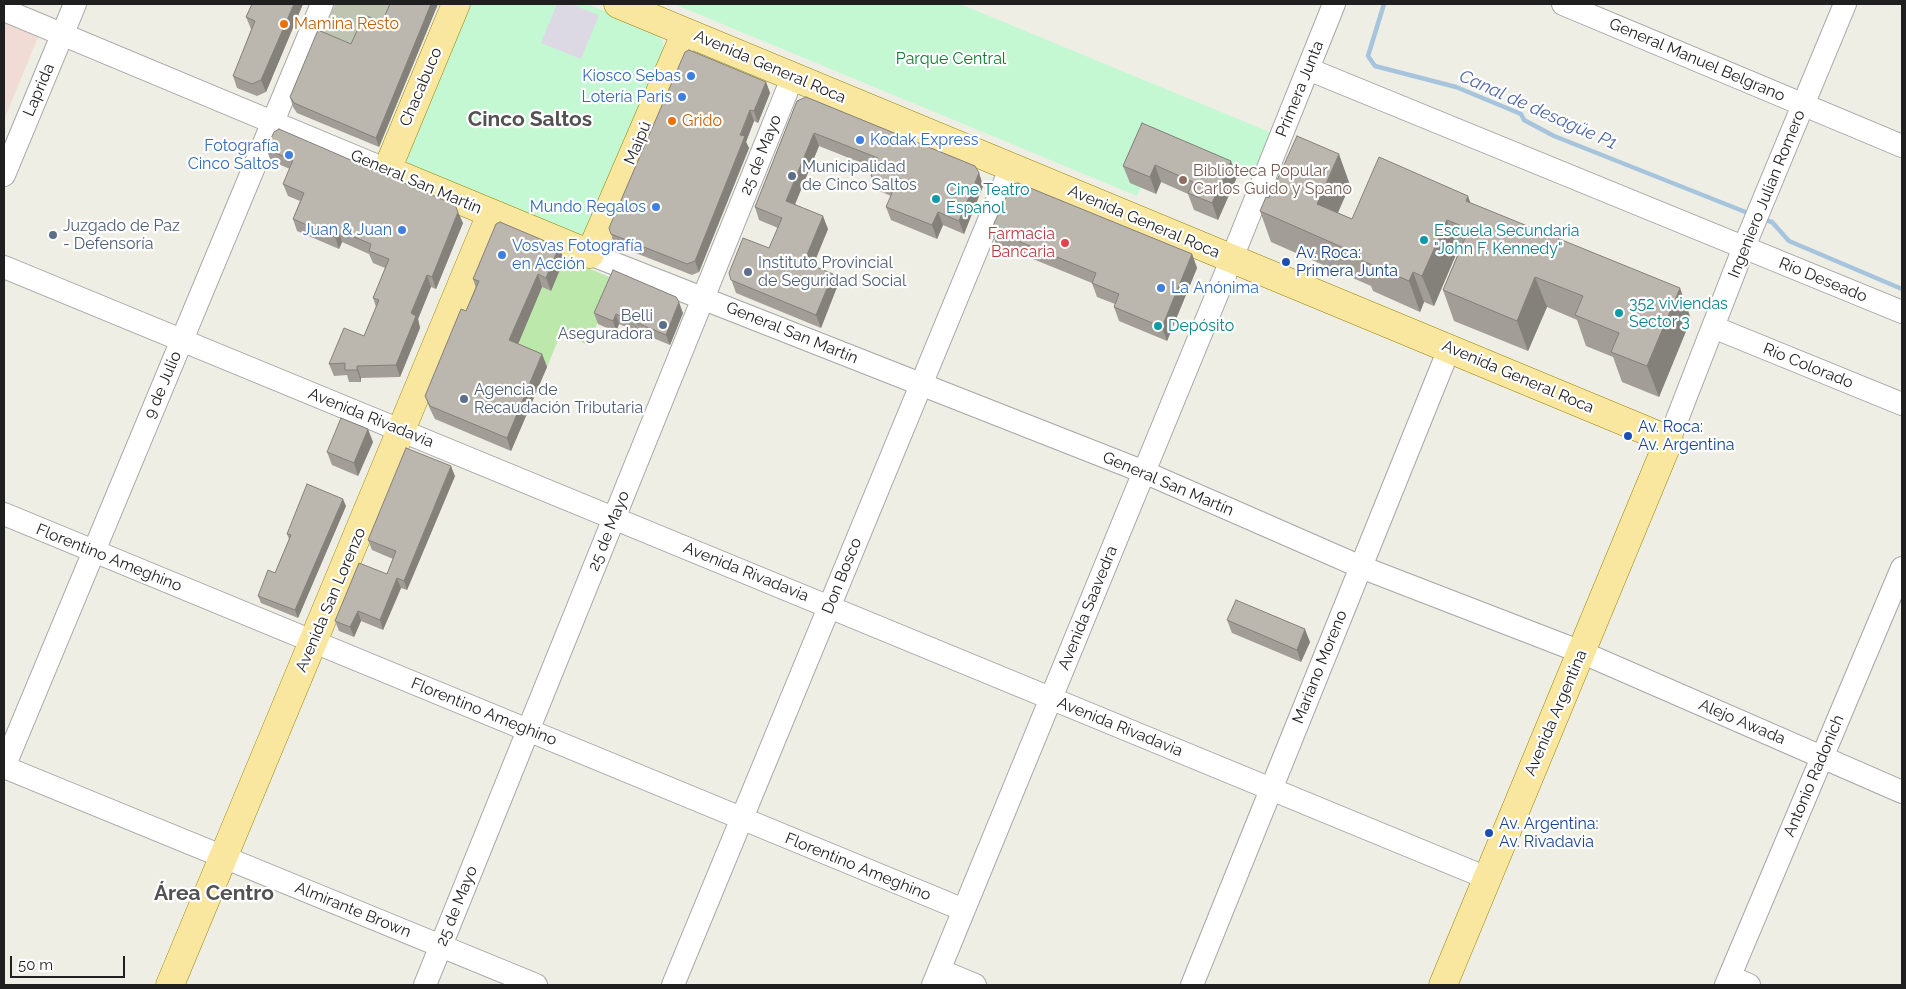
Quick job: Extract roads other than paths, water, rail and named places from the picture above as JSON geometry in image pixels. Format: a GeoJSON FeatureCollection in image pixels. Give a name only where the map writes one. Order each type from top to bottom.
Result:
{"type":"FeatureCollection","features":[{"type":"Feature","properties":{"kind":"main road","name":"Chacabuco"},"geometry":{"type":"LineString","coordinates":[[386,170],[456,4]]}},
{"type":"Feature","properties":{"kind":"main road","name":"Avenida General Roca"},"geometry":{"type":"LineString","coordinates":[[618,4],[1669,440]]}},
{"type":"Feature","properties":{"kind":"main road","name":"Maipú"},"geometry":{"type":"LineString","coordinates":[[590,254],[686,32]]}},
{"type":"Feature","properties":{"kind":"main road","name":"General San Martín"},"geometry":{"type":"LineString","coordinates":[[386,170],[590,254]]}},
{"type":"Feature","properties":{"kind":"main road","name":"Avenida San Lorenzo"},"geometry":{"type":"LineString","coordinates":[[170,985],[491,214]]}},
{"type":"Feature","properties":{"kind":"main road","name":"Avenida Argentina"},"geometry":{"type":"LineString","coordinates":[[1443,985],[1669,440]]}},
{"type":"Feature","properties":{"kind":"street","name":"Laprida"},"geometry":{"type":"LineString","coordinates":[[4,175],[75,4]]}},
{"type":"Feature","properties":{"kind":"street","name":"9 de Julio"},"geometry":{"type":"LineString","coordinates":[[4,767],[322,4]]}},
{"type":"Feature","properties":{"kind":"street","name":"Primera Junta"},"geometry":{"type":"LineString","coordinates":[[1232,258],[1334,4]]}},
{"type":"Feature","properties":{"kind":"street","name":"General Manuel Belgrano"},"geometry":{"type":"LineString","coordinates":[[1563,4],[1592,9],[1804,105],[1902,146]]}},
{"type":"Feature","properties":{"kind":"street","name":"Ingeniero Julian Romero"},"geometry":{"type":"LineString","coordinates":[[1669,440],[1744,247],[1844,4]]}},
{"type":"Feature","properties":{"kind":"street","name":"General San Martín"},"geometry":{"type":"LineString","coordinates":[[4,10],[386,170]]}},
{"type":"Feature","properties":{"kind":"street","name":"Río Deseado"},"geometry":{"type":"LineString","coordinates":[[1308,69],[1902,312]]}},
{"type":"Feature","properties":{"kind":"street","name":"25 de Mayo"},"geometry":{"type":"LineString","coordinates":[[425,985],[793,76]]}},
{"type":"Feature","properties":{"kind":"street","name":"Don Bosco"},"geometry":{"type":"LineString","coordinates":[[674,985],[1011,167]]}},
{"type":"Feature","properties":{"kind":"street","name":"General San Martín"},"geometry":{"type":"LineString","coordinates":[[590,254],[704,297],[921,385],[1144,472],[1361,567],[1581,652]]}},
{"type":"Feature","properties":{"kind":"street","name":"Avenida Saavedra"},"geometry":{"type":"LineString","coordinates":[[936,978],[1232,258]]}},
{"type":"Feature","properties":{"kind":"street","name":"Avenida Rivadavia"},"geometry":{"type":"LineString","coordinates":[[4,267],[1487,878]]}},
{"type":"Feature","properties":{"kind":"street","name":"Río Colorado"},"geometry":{"type":"LineString","coordinates":[[1713,328],[1902,404]]}},
{"type":"Feature","properties":{"kind":"street","name":"Mariano Moreno"},"geometry":{"type":"LineString","coordinates":[[1192,985],[1449,349]]}},
{"type":"Feature","properties":{"kind":"street","name":"Florentino Ameghino"},"geometry":{"type":"LineString","coordinates":[[4,514],[964,910]]}},
{"type":"Feature","properties":{"kind":"street","name":"Antonio Radonich"},"geometry":{"type":"LineString","coordinates":[[1735,982],[1822,757],[1896,602],[1902,568]]}},
{"type":"Feature","properties":{"kind":"street","name":"Alejo Awada"},"geometry":{"type":"LineString","coordinates":[[1581,652],[1902,792]]}},
{"type":"Feature","properties":{"kind":"street","name":"Almirante Brown"},"geometry":{"type":"LineString","coordinates":[[4,767],[536,985]]}},
{"type":"Feature","properties":{"kind":"street"},"geometry":{"type":"LineString","coordinates":[[936,978],[975,985]]}},
{"type":"Feature","properties":{"kind":"waterway","name":"Canal de desagüe P1"},"geometry":{"type":"LineString","coordinates":[[1384,4],[1368,56],[1375,66],[1456,87],[1521,114],[1524,120],[1554,136],[1748,213]]}},
{"type":"Feature","properties":{"kind":"waterway","name":"Canal de desagüe P1"},"geometry":{"type":"LineString","coordinates":[[1765,220],[1772,222],[1789,241],[1902,289]]}},
{"type":"Feature","properties":{"kind":"place","name":"Mamina Resto"},"geometry":{"type":"Point","coordinates":[284,24]}},
{"type":"Feature","properties":{"kind":"place","name":"Kiosco Sebas"},"geometry":{"type":"Point","coordinates":[691,76]}},
{"type":"Feature","properties":{"kind":"place","name":"Lotería Paris"},"geometry":{"type":"Point","coordinates":[682,97]}},
{"type":"Feature","properties":{"kind":"place","name":"Grido"},"geometry":{"type":"Point","coordinates":[672,121]}},
{"type":"Feature","properties":{"kind":"place","name":"Kodak Express"},"geometry":{"type":"Point","coordinates":[860,140]}},
{"type":"Feature","properties":{"kind":"place","name":"Fotografía Cinco Saltos"},"geometry":{"type":"Point","coordinates":[289,155]}},
{"type":"Feature","properties":{"kind":"place","name":"Municipalidad de Cinco Saltos"},"geometry":{"type":"Point","coordinates":[792,176]}},
{"type":"Feature","properties":{"kind":"place","name":"Biblioteca Popular Carlos Guido y Spano"},"geometry":{"type":"Point","coordinates":[1183,180]}},
{"type":"Feature","properties":{"kind":"place","name":"Cine Teatro Español"},"geometry":{"type":"Point","coordinates":[936,199]}},
{"type":"Feature","properties":{"kind":"place","name":"Mundo Regalos"},"geometry":{"type":"Point","coordinates":[656,207]}},
{"type":"Feature","properties":{"kind":"place","name":"Juan & Juan"},"geometry":{"type":"Point","coordinates":[402,230]}},
{"type":"Feature","properties":{"kind":"place","name":"Juzgado de Paz - Defensoría"},"geometry":{"type":"Point","coordinates":[53,235]}},
{"type":"Feature","properties":{"kind":"place","name":"Escuela Secundaria \"John F. Kennedy\""},"geometry":{"type":"Point","coordinates":[1424,240]}},
{"type":"Feature","properties":{"kind":"place","name":"Farmacia Bancaria"},"geometry":{"type":"Point","coordinates":[1065,243]}},
{"type":"Feature","properties":{"kind":"place","name":"Vosvas Fotografía en Acción"},"geometry":{"type":"Point","coordinates":[502,255]}},
{"type":"Feature","properties":{"kind":"place","name":"Av. Roca: Primera Junta"},"geometry":{"type":"Point","coordinates":[1286,262]}},
{"type":"Feature","properties":{"kind":"place","name":"Instituto Provincial de Seguridad Social"},"geometry":{"type":"Point","coordinates":[748,272]}},
{"type":"Feature","properties":{"kind":"place","name":"La Anónima"},"geometry":{"type":"Point","coordinates":[1161,288]}},
{"type":"Feature","properties":{"kind":"place","name":"352 viviendas Sector 3"},"geometry":{"type":"Point","coordinates":[1619,313]}},
{"type":"Feature","properties":{"kind":"place","name":"Belli Aseguradora"},"geometry":{"type":"Point","coordinates":[663,325]}},
{"type":"Feature","properties":{"kind":"place","name":"Depósito"},"geometry":{"type":"Point","coordinates":[1158,326]}},
{"type":"Feature","properties":{"kind":"place","name":"Agencia de Recaudación Tributaria"},"geometry":{"type":"Point","coordinates":[464,399]}},
{"type":"Feature","properties":{"kind":"place","name":"Av. Roca: Av. Argentina"},"geometry":{"type":"Point","coordinates":[1628,436]}},
{"type":"Feature","properties":{"kind":"place","name":"Av. Argentina: Av. Rivadavia"},"geometry":{"type":"Point","coordinates":[1489,833]}},
{"type":"Feature","properties":{"kind":"district","name":"Cinco Saltos"},"geometry":{"type":"Point","coordinates":[530,120]}},
{"type":"Feature","properties":{"kind":"district","name":"Área Centro"},"geometry":{"type":"Point","coordinates":[214,894]}},
{"type":"Feature","properties":{"kind":"park label","name":"Parque Central"},"geometry":{"type":"Point","coordinates":[951,59]}}]}
